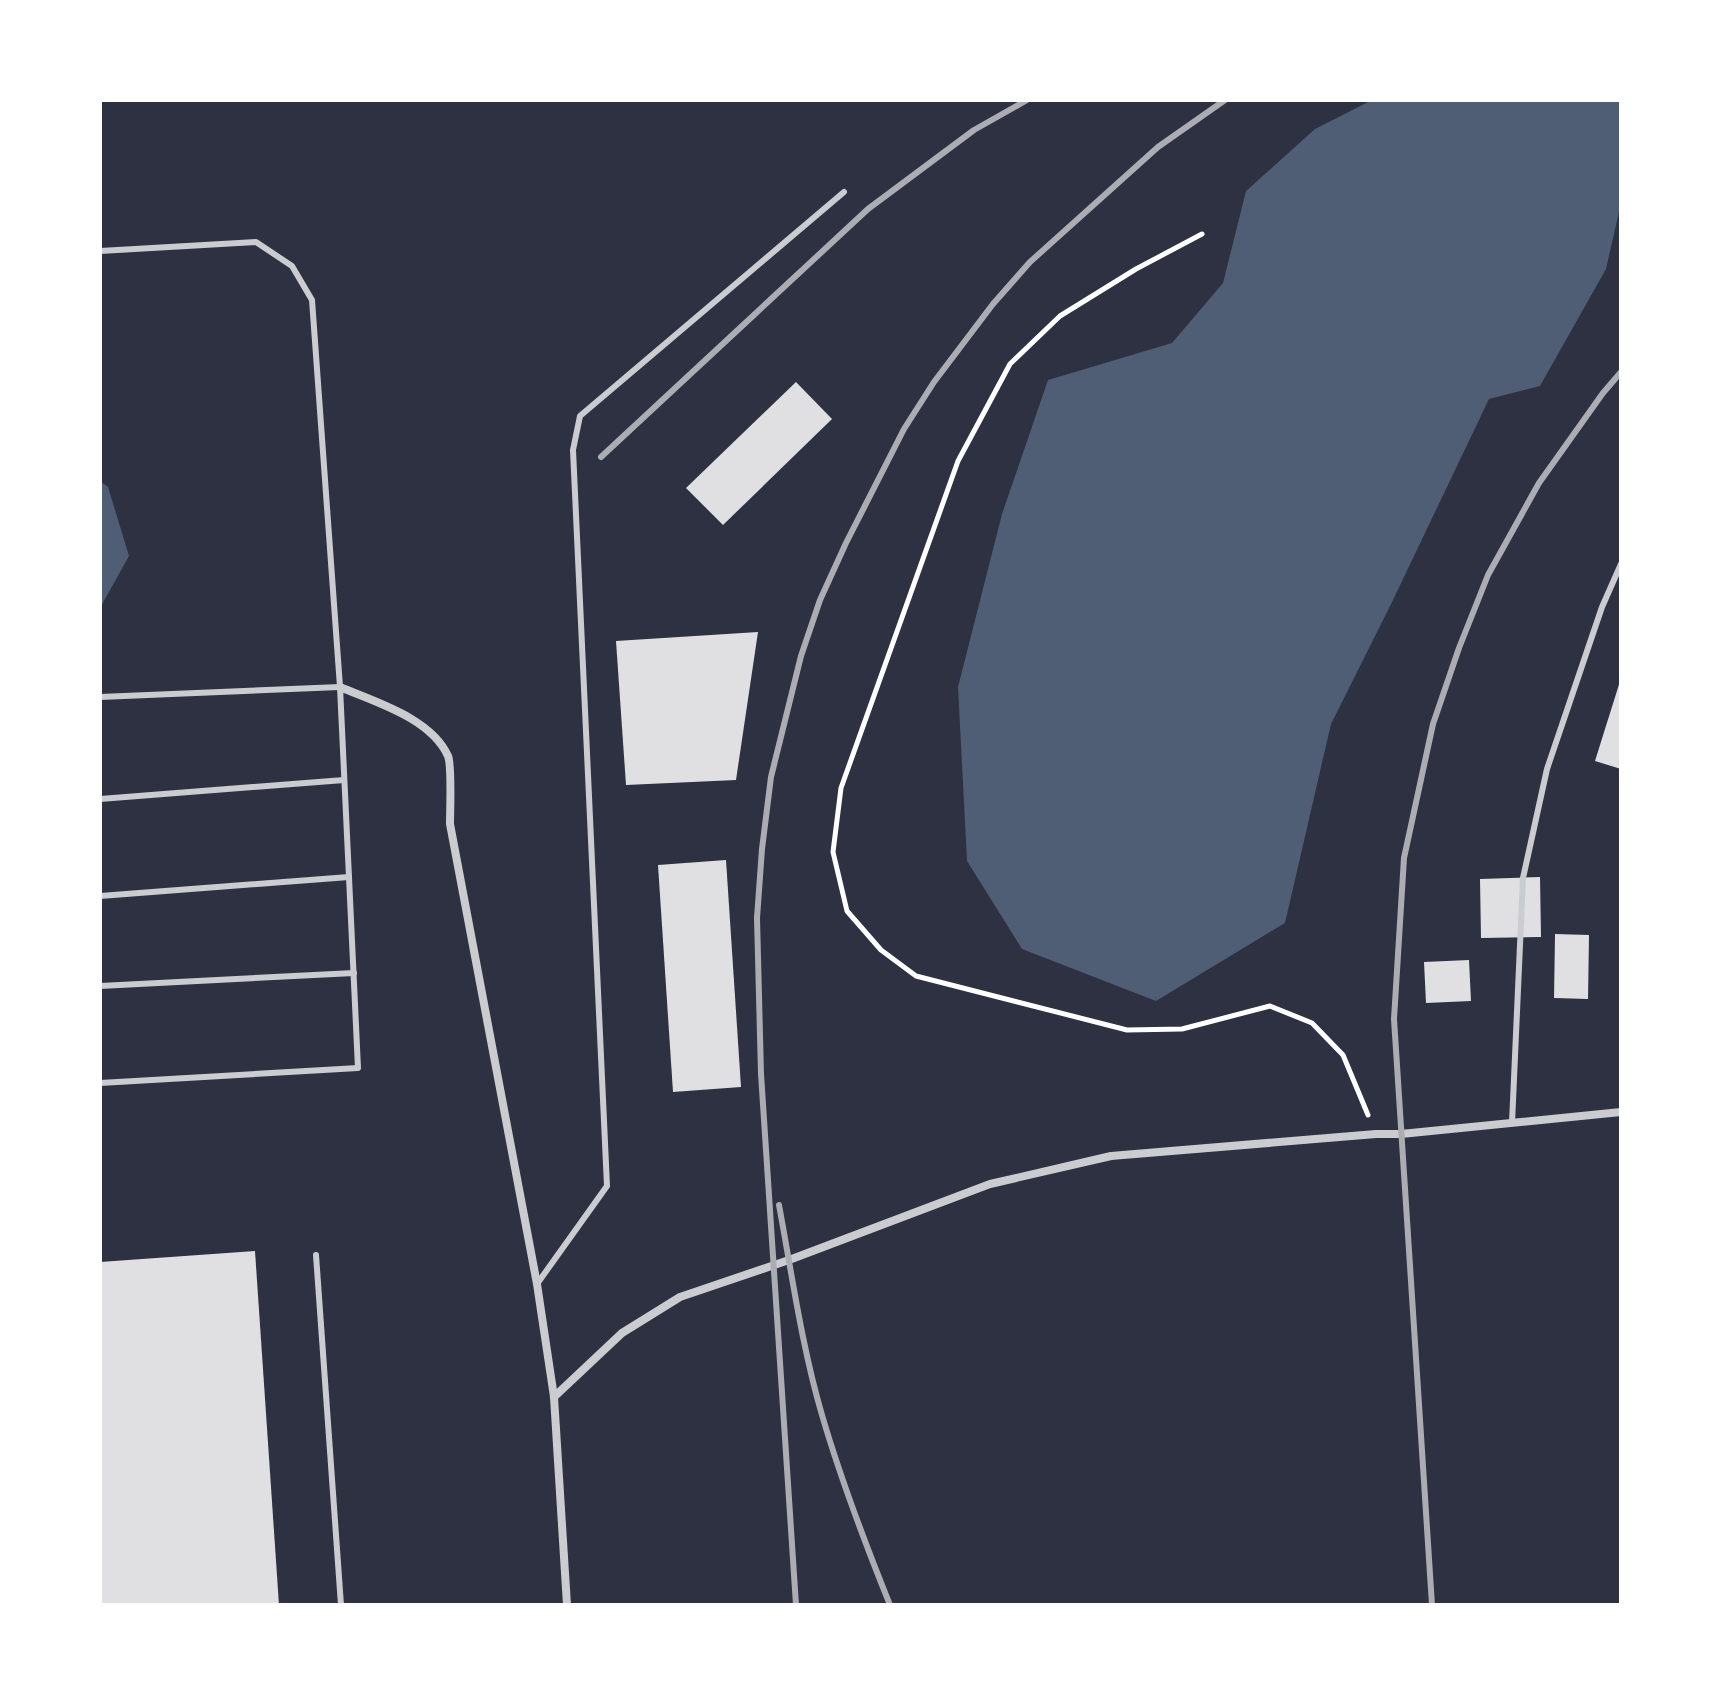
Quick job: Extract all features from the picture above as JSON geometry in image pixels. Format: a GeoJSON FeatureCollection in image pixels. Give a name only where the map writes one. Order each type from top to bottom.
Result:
{"type":"FeatureCollection","features":[{"type":"Feature","properties":{"kind":"street"},"geometry":{"type":"LineString","coordinates":[[340,687],[403,714],[431,733],[449,758],[450,824],[537,1284],[554,1397],[567,1605]]}},
{"type":"Feature","properties":{"kind":"street"},"geometry":{"type":"LineString","coordinates":[[554,1397],[622,1333],[680,1297],[789,1260],[990,1184],[1111,1156],[1401,1134],[1621,1112]]}},
{"type":"Feature","properties":{"kind":"lane"},"geometry":{"type":"LineString","coordinates":[[537,1284],[607,1186],[573,450],[580,416],[844,192]]}},
{"type":"Feature","properties":{"kind":"lane"},"geometry":{"type":"LineString","coordinates":[[100,251],[256,242],[292,266],[312,300],[340,687],[358,1068],[100,1083]]}},
{"type":"Feature","properties":{"kind":"lane"},"geometry":{"type":"LineString","coordinates":[[1512,1123],[1523,878],[1547,769],[1602,607],[1621,564]]}},
{"type":"Feature","properties":{"kind":"lane"},"geometry":{"type":"LineString","coordinates":[[100,697],[340,687]]}},
{"type":"Feature","properties":{"kind":"lane"},"geometry":{"type":"LineString","coordinates":[[100,799],[344,780]]}},
{"type":"Feature","properties":{"kind":"lane"},"geometry":{"type":"LineString","coordinates":[[100,896],[349,877]]}},
{"type":"Feature","properties":{"kind":"lane"},"geometry":{"type":"LineString","coordinates":[[100,986],[354,973]]}},
{"type":"Feature","properties":{"kind":"lane"},"geometry":{"type":"LineString","coordinates":[[316,1255],[341,1605]]}},
{"type":"Feature","properties":{"kind":"path"},"geometry":{"type":"LineString","coordinates":[[1202,234],[1136,269],[1060,316],[1010,364],[952,476],[841,788],[833,852],[847,911],[881,950],[916,976],[1127,1030],[1182,1029],[1270,1006],[1312,1023],[1343,1055],[1376,1134]]}},
{"type":"Feature","properties":{"kind":"water"},"geometry":{"type":"Polygon","coordinates":[[[1372,100],[1621,100],[1621,203],[1606,269],[1540,386],[1489,399],[1331,724],[1285,923],[1156,1001],[1022,949],[967,861],[958,687],[1002,514],[1048,380],[1172,343],[1223,283],[1246,191],[1315,129],[1372,100]]]}},
{"type":"Feature","properties":{"kind":"water"},"geometry":{"type":"Polygon","coordinates":[[[100,481],[108,487],[129,556],[100,608],[100,481]]]}},
{"type":"Feature","properties":{"kind":"building"},"geometry":{"type":"Polygon","coordinates":[[[796,382],[832,419],[723,525],[686,488],[796,382]]]}},
{"type":"Feature","properties":{"kind":"building"},"geometry":{"type":"Polygon","coordinates":[[[758,632],[736,780],[626,785],[616,641],[758,632]]]}},
{"type":"Feature","properties":{"kind":"building"},"geometry":{"type":"Polygon","coordinates":[[[1621,678],[1621,769],[1595,761],[1621,678]]]}},
{"type":"Feature","properties":{"kind":"building"},"geometry":{"type":"Polygon","coordinates":[[[726,860],[741,1087],[673,1092],[658,865],[726,860]]]}},
{"type":"Feature","properties":{"kind":"building"},"geometry":{"type":"Polygon","coordinates":[[[1540,877],[1541,937],[1481,938],[1480,879],[1540,877]]]}},
{"type":"Feature","properties":{"kind":"building"},"geometry":{"type":"Polygon","coordinates":[[[1555,934],[1589,935],[1588,999],[1554,998],[1555,934]]]}},
{"type":"Feature","properties":{"kind":"building"},"geometry":{"type":"Polygon","coordinates":[[[1469,960],[1471,1001],[1426,1003],[1424,962],[1469,960]]]}},
{"type":"Feature","properties":{"kind":"building"},"geometry":{"type":"Polygon","coordinates":[[[255,1251],[279,1605],[100,1605],[100,1262],[255,1251]]]}},
{"type":"Feature","properties":{"kind":"railway"},"geometry":{"type":"LineString","coordinates":[[601,457],[868,209],[974,130],[1027,100]]}},
{"type":"Feature","properties":{"kind":"railway"},"geometry":{"type":"LineString","coordinates":[[796,1605],[761,1074],[757,918],[771,777],[801,656],[820,600],[904,429],[934,382],[993,304],[1030,262],[1158,147],[1225,100]]}},
{"type":"Feature","properties":{"kind":"railway"},"geometry":{"type":"LineString","coordinates":[[1432,1605],[1394,1019],[1404,858],[1433,724],[1488,575],[1539,483],[1621,372]]}},
{"type":"Feature","properties":{"kind":"railway"},"geometry":{"type":"LineString","coordinates":[[779,1205],[803,1337],[822,1415],[890,1605]]}}]}
